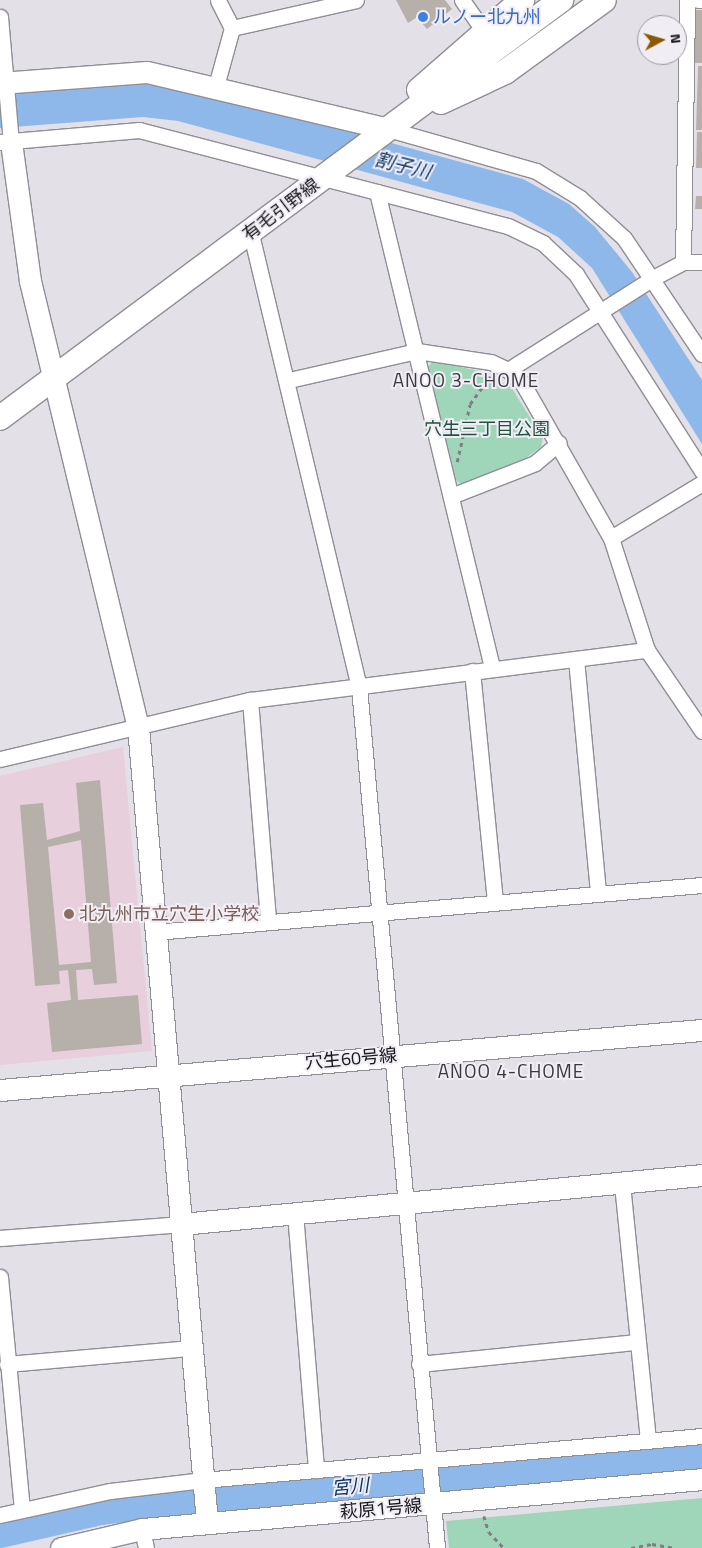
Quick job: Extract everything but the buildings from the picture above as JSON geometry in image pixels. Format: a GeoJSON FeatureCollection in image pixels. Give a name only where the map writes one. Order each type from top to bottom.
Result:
{"type":"FeatureCollection","features":[{"type":"Feature","properties":{"kind":"main road"},"geometry":{"type":"LineString","coordinates":[[380,134],[416,92],[483,30],[522,0]]}},
{"type":"Feature","properties":{"kind":"main road","name":"有毛引野線"},"geometry":{"type":"LineString","coordinates":[[0,418],[251,234],[380,134],[561,0]]}},
{"type":"Feature","properties":{"kind":"main road"},"geometry":{"type":"LineString","coordinates":[[380,134],[505,72],[604,0]]}},
{"type":"Feature","properties":{"kind":"street"},"geometry":{"type":"LineString","coordinates":[[216,86],[232,28],[218,0]]}},
{"type":"Feature","properties":{"kind":"street"},"geometry":{"type":"LineString","coordinates":[[232,28],[356,0]]}},
{"type":"Feature","properties":{"kind":"street"},"geometry":{"type":"LineString","coordinates":[[462,0],[483,30]]}},
{"type":"Feature","properties":{"kind":"street"},"geometry":{"type":"LineString","coordinates":[[683,262],[687,0]]}},
{"type":"Feature","properties":{"kind":"street"},"geometry":{"type":"LineString","coordinates":[[0,17],[7,140],[30,281],[138,727],[207,1519]]}},
{"type":"Feature","properties":{"kind":"street"},"geometry":{"type":"LineString","coordinates":[[4,87],[147,72],[216,86],[380,134],[536,171],[580,198],[624,238],[649,282],[702,354]]}},
{"type":"Feature","properties":{"kind":"street"},"geometry":{"type":"LineString","coordinates":[[7,140],[139,130],[328,174],[377,192],[508,226],[543,243],[576,274],[605,312],[702,471]]}},
{"type":"Feature","properties":{"kind":"street"},"geometry":{"type":"LineString","coordinates":[[377,192],[492,668]]}},
{"type":"Feature","properties":{"kind":"street"},"geometry":{"type":"LineString","coordinates":[[251,234],[289,380],[359,687],[431,1500],[437,1548]]}},
{"type":"Feature","properties":{"kind":"street"},"geometry":{"type":"LineString","coordinates":[[508,370],[605,312],[649,282],[683,262],[702,262]]}},
{"type":"Feature","properties":{"kind":"street"},"geometry":{"type":"LineString","coordinates":[[289,380],[417,352],[491,362],[508,370],[523,384],[559,443],[611,538],[647,650],[702,731]]}},
{"type":"Feature","properties":{"kind":"street"},"geometry":{"type":"LineString","coordinates":[[451,496],[535,462],[559,443]]}},
{"type":"Feature","properties":{"kind":"street"},"geometry":{"type":"LineString","coordinates":[[611,538],[702,483]]}},
{"type":"Feature","properties":{"kind":"street"},"geometry":{"type":"LineString","coordinates":[[0,759],[250,700],[492,668],[647,650]]}},
{"type":"Feature","properties":{"kind":"street"},"geometry":{"type":"LineString","coordinates":[[576,659],[598,891]]}},
{"type":"Feature","properties":{"kind":"street"},"geometry":{"type":"LineString","coordinates":[[472,671],[495,900]]}},
{"type":"Feature","properties":{"kind":"street"},"geometry":{"type":"LineString","coordinates":[[250,700],[268,921]]}},
{"type":"Feature","properties":{"kind":"street"},"geometry":{"type":"LineString","coordinates":[[155,932],[598,891],[702,885]]}},
{"type":"Feature","properties":{"kind":"street","name":"穴生60号線"},"geometry":{"type":"LineString","coordinates":[[0,1090],[702,1030]]}},
{"type":"Feature","properties":{"kind":"street"},"geometry":{"type":"LineString","coordinates":[[0,1238],[181,1224],[406,1201],[622,1184],[702,1175]]}},
{"type":"Feature","properties":{"kind":"street"},"geometry":{"type":"LineString","coordinates":[[622,1184],[648,1441]]}},
{"type":"Feature","properties":{"kind":"street"},"geometry":{"type":"LineString","coordinates":[[295,1213],[316,1470]]}},
{"type":"Feature","properties":{"kind":"street"},"geometry":{"type":"LineString","coordinates":[[0,1277],[22,1508]]}},
{"type":"Feature","properties":{"kind":"street"},"geometry":{"type":"LineString","coordinates":[[419,1364],[637,1342]]}},
{"type":"Feature","properties":{"kind":"street"},"geometry":{"type":"LineString","coordinates":[[7,1364],[191,1348]]}},
{"type":"Feature","properties":{"kind":"street"},"geometry":{"type":"LineString","coordinates":[[0,1515],[22,1508],[203,1483],[316,1470],[428,1465],[702,1436]]}},
{"type":"Feature","properties":{"kind":"street","name":"萩原1号線"},"geometry":{"type":"LineString","coordinates":[[61,1548],[144,1538],[207,1519],[431,1500],[479,1500],[702,1479]]}},
{"type":"Feature","properties":{"kind":"path"},"geometry":{"type":"LineString","coordinates":[[444,465],[461,462],[460,433],[470,404],[490,377],[491,362]]}},
{"type":"Feature","properties":{"kind":"path"},"geometry":{"type":"LineString","coordinates":[[479,1500],[489,1532],[504,1548]]}},
{"type":"Feature","properties":{"kind":"path"},"geometry":{"type":"LineString","coordinates":[[631,1548],[652,1544],[674,1548]]}},
{"type":"Feature","properties":{"kind":"shaded area","name":"北九州市立穴生小学校"},"geometry":{"type":"Polygon","coordinates":[[[123,747],[152,1051],[0,1065],[0,776],[123,747]]]}},
{"type":"Feature","properties":{"kind":"green space","name":"穴生三丁目公園"},"geometry":{"type":"Polygon","coordinates":[[[433,361],[479,371],[511,387],[543,438],[541,447],[515,466],[463,486],[456,480],[428,367],[433,361]]]}},
{"type":"Feature","properties":{"kind":"green space"},"geometry":{"type":"Polygon","coordinates":[[[702,1498],[702,1548],[449,1548],[446,1521],[702,1498]]]}},
{"type":"Feature","properties":{"kind":"water","name":"割子川"},"geometry":{"type":"Polygon","coordinates":[[[149,84],[340,129],[523,179],[569,204],[595,227],[632,272],[702,380],[702,444],[592,268],[558,237],[512,212],[178,121],[143,117],[0,128],[0,95],[149,84]]]}},
{"type":"Feature","properties":{"kind":"waterway","name":"宮川"},"geometry":{"type":"LineString","coordinates":[[0,1534],[101,1511],[187,1500],[702,1456]]}},
{"type":"Feature","properties":{"kind":"place","name":"ルノー北九州"},"geometry":{"type":"Point","coordinates":[423,17]}},
{"type":"Feature","properties":{"kind":"place","name":"北九州市立穴生小学校"},"geometry":{"type":"Point","coordinates":[69,914]}},
{"type":"Feature","properties":{"kind":"district","name":"ANOO 3-CHOME"},"geometry":{"type":"Point","coordinates":[466,380]}},
{"type":"Feature","properties":{"kind":"district","name":"ANOO 4-CHOME"},"geometry":{"type":"Point","coordinates":[511,1071]}}]}
